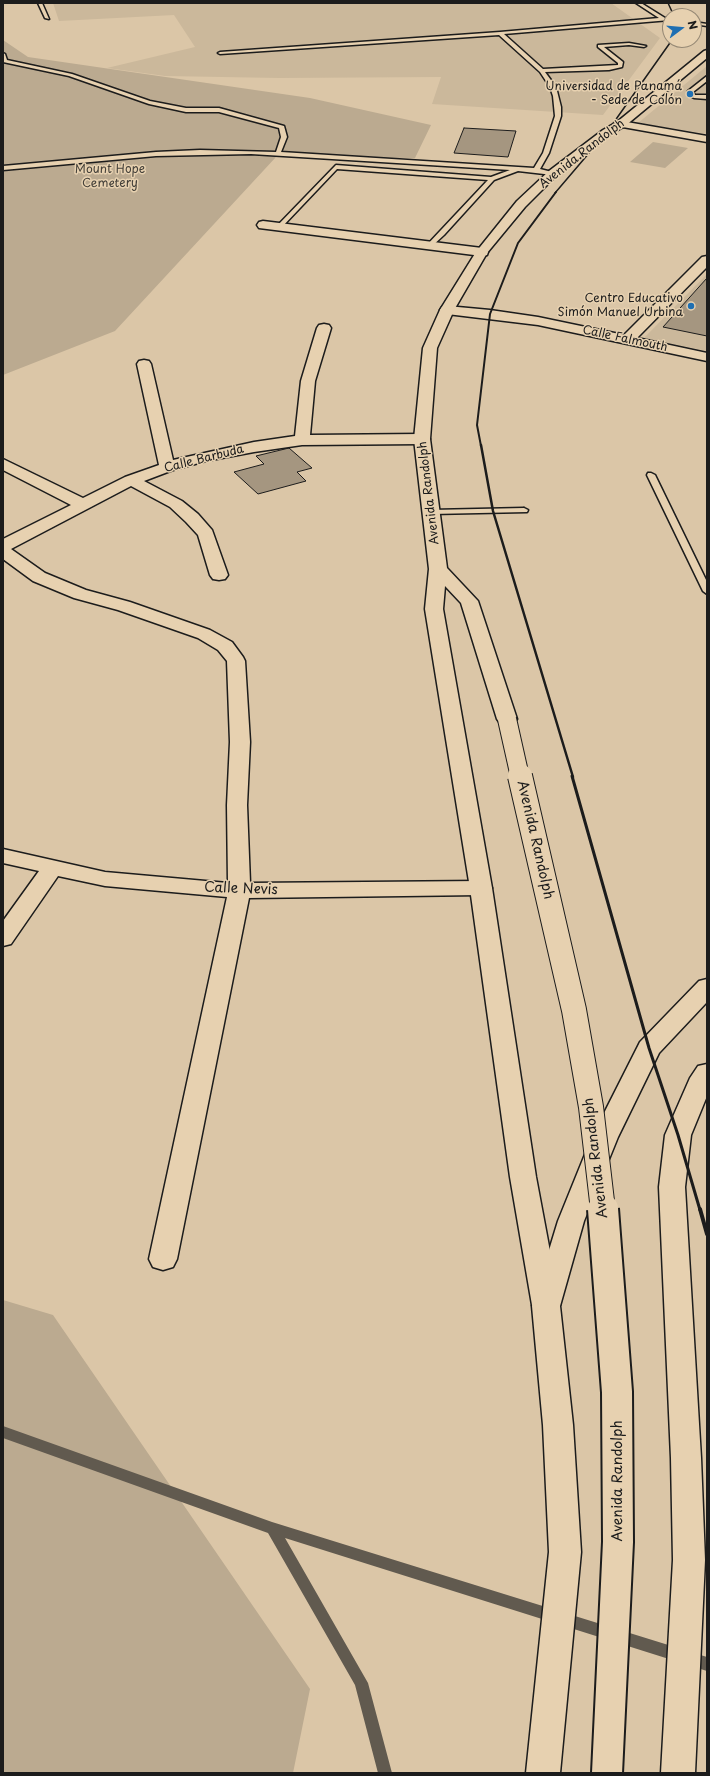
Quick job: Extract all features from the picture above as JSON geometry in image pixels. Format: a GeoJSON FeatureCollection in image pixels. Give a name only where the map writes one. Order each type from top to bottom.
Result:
{"type":"FeatureCollection","features":[{"type":"Feature","properties":{"kind":"main road","name":"Avenida Randolph"},"geometry":{"type":"LineString","coordinates":[[543,1773],[552,1695],[565,1552],[558,1425],[546,1306],[523,1177],[481,888],[434,609],[438,569],[422,439],[430,348],[447,310],[482,252],[521,204],[553,174],[607,132],[621,124],[707,53]]}},
{"type":"Feature","properties":{"kind":"main road"},"geometry":{"type":"LineString","coordinates":[[621,124],[707,139]]}},
{"type":"Feature","properties":{"kind":"main road"},"geometry":{"type":"LineString","coordinates":[[263,225],[482,252]]}},
{"type":"Feature","properties":{"kind":"main road"},"geometry":{"type":"LineString","coordinates":[[628,339],[707,260]]}},
{"type":"Feature","properties":{"kind":"main road","name":"Calle Falmouth"},"geometry":{"type":"LineString","coordinates":[[447,310],[538,321],[707,357]]}},
{"type":"Feature","properties":{"kind":"main road"},"geometry":{"type":"LineString","coordinates":[[302,440],[308,381],[324,328]]}},
{"type":"Feature","properties":{"kind":"main road"},"geometry":{"type":"LineString","coordinates":[[144,364],[167,467]]}},
{"type":"Feature","properties":{"kind":"main road","name":"Calle Barbuda"},"geometry":{"type":"LineString","coordinates":[[3,546],[131,480],[167,467],[204,457],[254,447],[302,440],[422,439]]}},
{"type":"Feature","properties":{"kind":"main road"},"geometry":{"type":"LineString","coordinates":[[3,464],[82,504]]}},
{"type":"Feature","properties":{"kind":"main road"},"geometry":{"type":"LineString","coordinates":[[131,480],[176,504],[192,518],[206,534],[219,575]]}},
{"type":"Feature","properties":{"kind":"main road"},"geometry":{"type":"LineString","coordinates":[[3,551],[39,576],[73,591],[204,634],[225,646],[236,661],[240,742],[237,805],[239,891],[163,1258]]}},
{"type":"Feature","properties":{"kind":"main road","name":"Avenida Randolph"},"geometry":{"type":"LineString","coordinates":[[438,569],[469,601],[507,719],[574,1010],[591,1107],[605,1230],[617,1392],[618,1542],[608,1773]]}},
{"type":"Feature","properties":{"kind":"main road","name":"Calle Nevis"},"geometry":{"type":"LineString","coordinates":[[3,856],[105,879],[239,891],[481,888]]}},
{"type":"Feature","properties":{"kind":"main road"},"geometry":{"type":"LineString","coordinates":[[3,938],[54,867]]}},
{"type":"Feature","properties":{"kind":"main road"},"geometry":{"type":"LineString","coordinates":[[546,1306],[571,1221],[605,1137],[649,1048],[707,987]]}},
{"type":"Feature","properties":{"kind":"main road"},"geometry":{"type":"LineString","coordinates":[[678,1773],[688,1560],[686,1458],[672,1187],[678,1135],[699,1085],[707,1073]]}},
{"type":"Feature","properties":{"kind":"lane"},"geometry":{"type":"LineString","coordinates":[[40,3],[47,18]]}},
{"type":"Feature","properties":{"kind":"lane"},"geometry":{"type":"LineString","coordinates":[[638,3],[662,16]]}},
{"type":"Feature","properties":{"kind":"lane"},"geometry":{"type":"LineString","coordinates":[[220,53],[500,33],[662,19]]}},
{"type":"Feature","properties":{"kind":"lane"},"geometry":{"type":"LineString","coordinates":[[500,33],[542,70],[553,87],[558,107],[558,116],[546,153],[536,170]]}},
{"type":"Feature","properties":{"kind":"lane"},"geometry":{"type":"LineString","coordinates":[[542,70],[609,68],[620,66],[621,63],[600,46],[629,44],[644,46]]}},
{"type":"Feature","properties":{"kind":"lane"},"geometry":{"type":"LineString","coordinates":[[3,54],[4,62],[70,75],[149,102],[186,110],[219,110],[282,127],[284,137],[278,153]]}},
{"type":"Feature","properties":{"kind":"lane"},"geometry":{"type":"LineString","coordinates":[[707,78],[690,92],[690,94],[694,96],[707,97]]}},
{"type":"Feature","properties":{"kind":"lane"},"geometry":{"type":"LineString","coordinates":[[3,168],[200,152],[278,153],[536,170],[553,174]]}},
{"type":"Feature","properties":{"kind":"lane"},"geometry":{"type":"LineString","coordinates":[[279,227],[336,167],[492,179],[519,169]]}},
{"type":"Feature","properties":{"kind":"lane"},"geometry":{"type":"LineString","coordinates":[[429,246],[442,234],[492,179]]}},
{"type":"Feature","properties":{"kind":"lane"},"geometry":{"type":"LineString","coordinates":[[651,474],[707,591]]}},
{"type":"Feature","properties":{"kind":"lane"},"geometry":{"type":"LineString","coordinates":[[431,512],[524,510]]}},
{"type":"Feature","properties":{"kind":"shaded area"},"geometry":{"type":"Polygon","coordinates":[[[53,3],[611,3],[660,38],[603,115],[432,104],[441,77],[279,78],[165,76],[107,68],[195,47],[174,15],[59,21],[53,3]]]}},
{"type":"Feature","properties":{"kind":"shaded area","name":"Universidad de Panamá - Sede de Colón"},"geometry":{"type":"Polygon","coordinates":[[[707,66],[707,134],[638,123],[707,66]]]}},
{"type":"Feature","properties":{"kind":"shaded area","name":"Centro Educativo Simón Manuel Urbina"},"geometry":{"type":"Polygon","coordinates":[[[707,274],[707,351],[644,338],[707,274]]]}},
{"type":"Feature","properties":{"kind":"green space","name":"Mount Hope Cemetery"},"geometry":{"type":"Polygon","coordinates":[[[3,40],[28,57],[310,98],[431,125],[415,158],[276,157],[115,331],[3,375],[3,40]]]}},
{"type":"Feature","properties":{"kind":"green space"},"geometry":{"type":"Polygon","coordinates":[[[653,142],[688,148],[665,168],[630,162],[653,142]]]}},
{"type":"Feature","properties":{"kind":"green space"},"geometry":{"type":"Polygon","coordinates":[[[3,1300],[53,1315],[310,1689],[293,1773],[3,1773],[3,1300]]]}},
{"type":"Feature","properties":{"kind":"building"},"geometry":{"type":"Polygon","coordinates":[[[464,128],[516,131],[508,157],[454,153],[464,128]]]}},
{"type":"Feature","properties":{"kind":"building"},"geometry":{"type":"Polygon","coordinates":[[[707,278],[707,336],[663,327],[707,278]]]}},
{"type":"Feature","properties":{"kind":"building"},"geometry":{"type":"Polygon","coordinates":[[[289,448],[312,468],[297,472],[306,481],[258,494],[234,472],[264,464],[256,456],[289,448]]]}},
{"type":"Feature","properties":{"kind":"waterway"},"geometry":{"type":"LineString","coordinates":[[3,1432],[272,1528]]}},
{"type":"Feature","properties":{"kind":"waterway"},"geometry":{"type":"LineString","coordinates":[[272,1528],[707,1664]]}},
{"type":"Feature","properties":{"kind":"waterway"},"geometry":{"type":"LineString","coordinates":[[272,1528],[361,1683],[385,1773]]}},
{"type":"Feature","properties":{"kind":"railway"},"geometry":{"type":"LineString","coordinates":[[668,3],[670,8]]}},
{"type":"Feature","properties":{"kind":"railway"},"geometry":{"type":"LineString","coordinates":[[555,193],[607,132],[666,48]]}},
{"type":"Feature","properties":{"kind":"railway"},"geometry":{"type":"LineString","coordinates":[[481,446],[477,425],[490,314],[518,243],[556,192]]}},
{"type":"Feature","properties":{"kind":"railway"},"geometry":{"type":"LineString","coordinates":[[481,445],[493,511],[573,777]]}},
{"type":"Feature","properties":{"kind":"railway"},"geometry":{"type":"LineString","coordinates":[[572,776],[649,1048],[678,1135],[700,1210]]}},
{"type":"Feature","properties":{"kind":"railway"},"geometry":{"type":"LineString","coordinates":[[700,1209],[707,1234]]}},
{"type":"Feature","properties":{"kind":"place","name":"Universidad de Panamá - Sede de Colón"},"geometry":{"type":"Point","coordinates":[690,94]}},
{"type":"Feature","properties":{"kind":"place","name":"Centro Educativo Simón Manuel Urbina"},"geometry":{"type":"Point","coordinates":[691,306]}}]}
